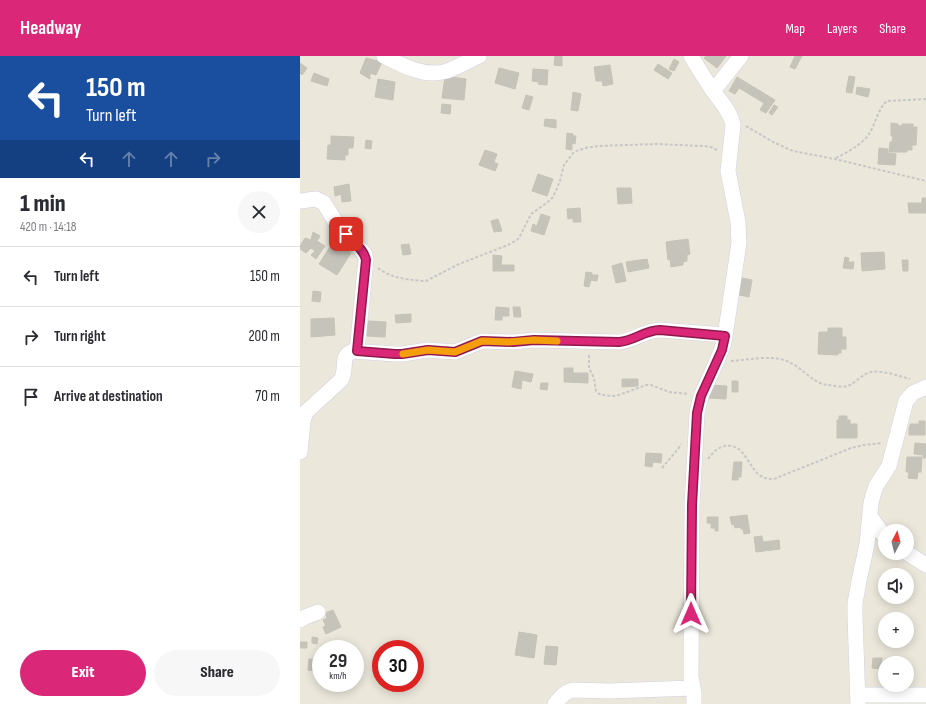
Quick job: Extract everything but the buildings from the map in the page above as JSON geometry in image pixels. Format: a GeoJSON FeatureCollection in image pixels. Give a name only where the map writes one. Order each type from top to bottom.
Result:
{"type":"FeatureCollection","features":[{"type":"Feature","properties":{"kind":"street"},"geometry":{"type":"LineString","coordinates":[[384,56],[408,68],[435,73],[447,70],[479,56]]}},
{"type":"Feature","properties":{"kind":"street"},"geometry":{"type":"LineString","coordinates":[[691,56],[730,116],[733,125],[728,171],[738,222],[739,243],[722,350],[701,396],[697,413],[692,505],[691,669],[694,704]]}},
{"type":"Feature","properties":{"kind":"street"},"geometry":{"type":"LineString","coordinates":[[713,91],[741,56]]}},
{"type":"Feature","properties":{"kind":"street"},"geometry":{"type":"LineString","coordinates":[[300,201],[316,199],[324,203],[338,226],[365,255],[366,260],[357,351]]}},
{"type":"Feature","properties":{"kind":"street"},"geometry":{"type":"LineString","coordinates":[[300,452],[303,421],[306,412],[340,380],[343,376],[344,359],[346,355],[353,351],[395,354],[428,350],[455,352],[482,341],[513,342],[534,340],[625,342],[654,330],[725,336]]}},
{"type":"Feature","properties":{"kind":"street"},"geometry":{"type":"LineString","coordinates":[[926,387],[913,393],[906,401],[889,466],[876,486],[873,495],[867,544],[859,581],[855,610],[858,699],[926,695]]}},
{"type":"Feature","properties":{"kind":"street"},"geometry":{"type":"LineString","coordinates":[[870,516],[878,527]]}},
{"type":"Feature","properties":{"kind":"street"},"geometry":{"type":"LineString","coordinates":[[914,558],[926,566]]}},
{"type":"Feature","properties":{"kind":"street"},"geometry":{"type":"LineString","coordinates":[[300,620],[318,612]]}},
{"type":"Feature","properties":{"kind":"street"},"geometry":{"type":"LineString","coordinates":[[555,704],[564,694],[572,690],[609,691],[693,688]]}},
{"type":"Feature","properties":{"kind":"path"},"geometry":{"type":"LineString","coordinates":[[835,159],[856,147],[866,139],[887,101],[926,99]]}},
{"type":"Feature","properties":{"kind":"path"},"geometry":{"type":"LineString","coordinates":[[730,116],[773,142],[793,151],[835,159],[926,181]]}},
{"type":"Feature","properties":{"kind":"path"},"geometry":{"type":"LineString","coordinates":[[366,260],[384,273],[393,277],[426,281],[459,264],[508,245],[517,240],[520,236],[531,214],[553,197],[560,181],[564,165],[574,152],[585,148],[598,146],[658,144],[703,146],[716,150],[728,160]]}},
{"type":"Feature","properties":{"kind":"path"},"geometry":{"type":"LineString","coordinates":[[589,341],[589,368],[594,378],[598,393],[601,395],[614,396],[646,385],[651,385],[669,392],[701,396]]}},
{"type":"Feature","properties":{"kind":"path"},"geometry":{"type":"LineString","coordinates":[[716,363],[764,358],[780,359],[790,362],[815,380],[824,385],[830,386],[848,386],[870,372],[878,372],[911,379]]}},
{"type":"Feature","properties":{"kind":"path"},"geometry":{"type":"LineString","coordinates":[[694,477],[715,451],[722,446],[739,448],[759,475],[768,479],[785,475],[851,448],[864,445],[895,442]]}},
{"type":"Feature","properties":{"kind":"slow traffic"},"geometry":{"type":"LineString","coordinates":[[403,354],[423,350],[455,352],[482,341],[557,341]]}},
{"type":"Feature","properties":{"kind":"route"},"geometry":{"type":"LineString","coordinates":[[346,234],[363,252],[366,260],[357,351],[395,354],[423,350],[455,352],[482,341],[513,342],[534,340],[625,342],[654,330],[725,336],[722,350],[701,396],[697,413],[692,505],[691,614]]}}]}
